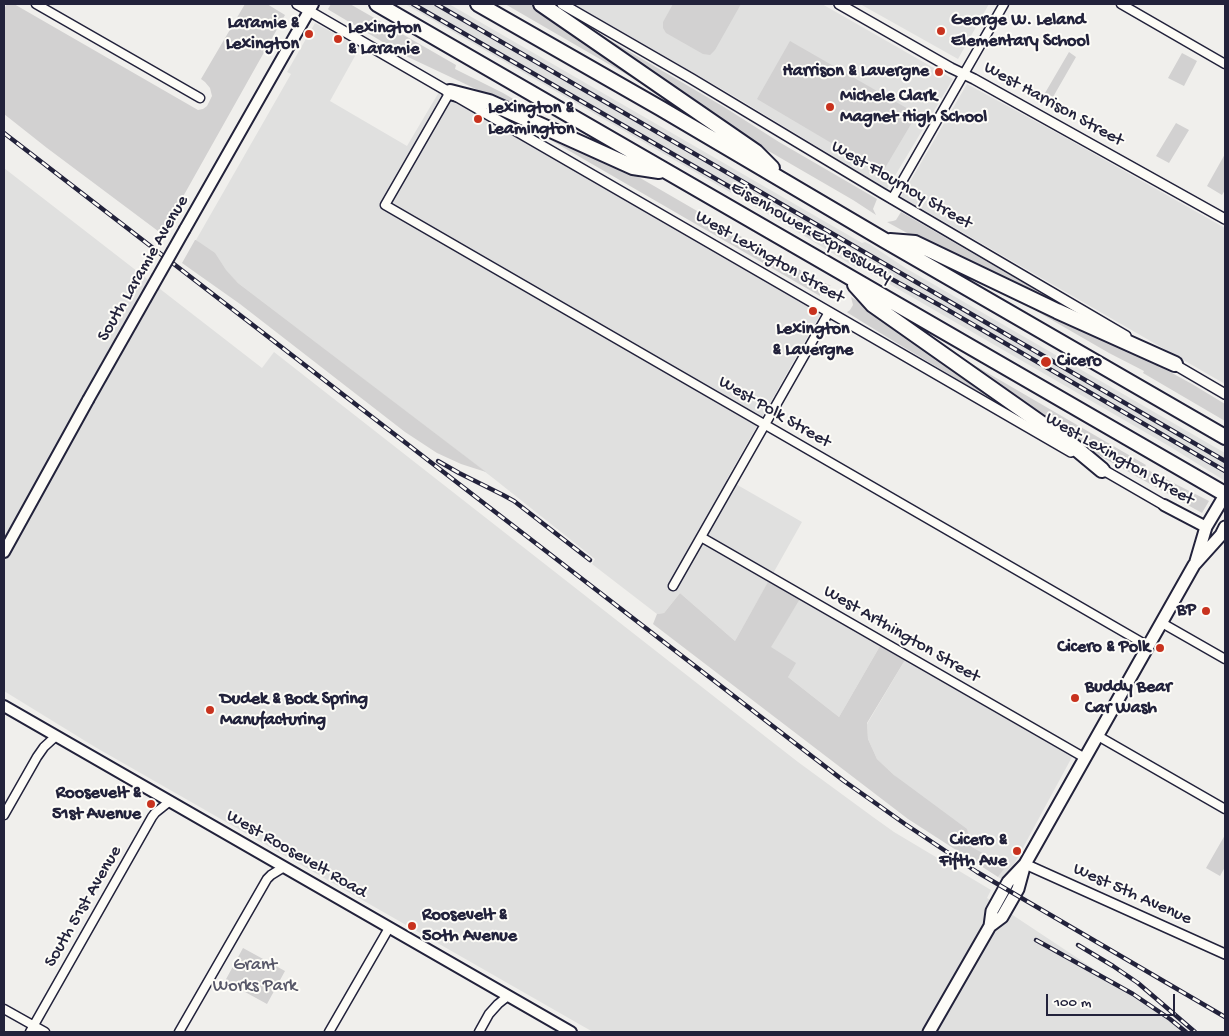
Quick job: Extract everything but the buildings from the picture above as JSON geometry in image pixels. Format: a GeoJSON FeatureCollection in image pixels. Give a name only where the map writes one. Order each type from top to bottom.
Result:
{"type":"FeatureCollection","features":[{"type":"Feature","properties":{"kind":"highway","name":"Eisenhower Expressway"},"geometry":{"type":"LineString","coordinates":[[377,4],[1225,495]]}},
{"type":"Feature","properties":{"kind":"highway","name":"Eisenhower Expressway"},"geometry":{"type":"LineString","coordinates":[[478,4],[660,108],[1225,438]]}},
{"type":"Feature","properties":{"kind":"highway"},"geometry":{"type":"LineString","coordinates":[[540,4],[756,152],[784,182]]}},
{"type":"Feature","properties":{"kind":"highway"},"geometry":{"type":"LineString","coordinates":[[450,92],[489,102],[633,167],[666,172]]}},
{"type":"Feature","properties":{"kind":"highway"},"geometry":{"type":"LineString","coordinates":[[884,240],[915,243],[1057,311],[1175,364]]}},
{"type":"Feature","properties":{"kind":"highway"},"geometry":{"type":"LineString","coordinates":[[844,274],[873,305],[1072,444],[1102,470]]}},
{"type":"Feature","properties":{"kind":"main road","name":"South Laramie Avenue"},"geometry":{"type":"LineString","coordinates":[[4,552],[311,7]]}},
{"type":"Feature","properties":{"kind":"main road"},"geometry":{"type":"LineString","coordinates":[[929,1032],[990,926],[1002,917],[1018,889],[1025,864],[1194,565],[1206,527],[1225,495]]}},
{"type":"Feature","properties":{"kind":"main road","name":"West Lexington Street"},"geometry":{"type":"LineString","coordinates":[[1164,505],[1206,527]]}},
{"type":"Feature","properties":{"kind":"main road"},"geometry":{"type":"LineString","coordinates":[[1194,565],[1224,533]]}},
{"type":"Feature","properties":{"kind":"main road","name":"West Roosevelt Road"},"geometry":{"type":"LineString","coordinates":[[4,706],[571,1032]]}},
{"type":"Feature","properties":{"kind":"street"},"geometry":{"type":"LineString","coordinates":[[36,4],[200,98]]}},
{"type":"Feature","properties":{"kind":"street","name":"West Lexington Street"},"geometry":{"type":"LineString","coordinates":[[298,4],[311,7],[450,92],[1164,505]]}},
{"type":"Feature","properties":{"kind":"street","name":"West Flournoy Street"},"geometry":{"type":"LineString","coordinates":[[562,4],[1225,394]]}},
{"type":"Feature","properties":{"kind":"street","name":"West Harrison Street"},"geometry":{"type":"LineString","coordinates":[[839,4],[1225,219]]}},
{"type":"Feature","properties":{"kind":"street"},"geometry":{"type":"LineString","coordinates":[[892,199],[1004,4]]}},
{"type":"Feature","properties":{"kind":"street"},"geometry":{"type":"LineString","coordinates":[[1121,4],[1225,64]]}},
{"type":"Feature","properties":{"kind":"street","name":"West Polk Street"},"geometry":{"type":"LineString","coordinates":[[450,92],[385,205],[1148,646]]}},
{"type":"Feature","properties":{"kind":"street"},"geometry":{"type":"LineString","coordinates":[[673,586],[829,312]]}},
{"type":"Feature","properties":{"kind":"street","name":"West Lexington Street"},"geometry":{"type":"LineString","coordinates":[[1206,527],[1224,533]]}},
{"type":"Feature","properties":{"kind":"street","name":"West Arthington Street"},"geometry":{"type":"LineString","coordinates":[[701,537],[1085,758]]}},
{"type":"Feature","properties":{"kind":"street"},"geometry":{"type":"LineString","coordinates":[[1162,623],[1222,657]]}},
{"type":"Feature","properties":{"kind":"street"},"geometry":{"type":"LineString","coordinates":[[4,815],[37,757],[44,747],[56,736]]}},
{"type":"Feature","properties":{"kind":"street"},"geometry":{"type":"LineString","coordinates":[[1098,736],[1225,809]]}},
{"type":"Feature","properties":{"kind":"street","name":"South 51st Avenue"},"geometry":{"type":"LineString","coordinates":[[32,1029],[152,817],[170,801]]}},
{"type":"Feature","properties":{"kind":"street","name":"West 5th Avenue"},"geometry":{"type":"LineString","coordinates":[[1025,864],[1225,954]]}},
{"type":"Feature","properties":{"kind":"street"},"geometry":{"type":"LineString","coordinates":[[180,1032],[267,879],[284,867]]}},
{"type":"Feature","properties":{"kind":"street"},"geometry":{"type":"LineString","coordinates":[[329,1032],[389,928]]}},
{"type":"Feature","properties":{"kind":"street"},"geometry":{"type":"LineString","coordinates":[[479,1032],[489,1014],[508,996]]}},
{"type":"Feature","properties":{"kind":"street"},"geometry":{"type":"LineString","coordinates":[[4,1009],[32,1029],[45,1032]]}},
{"type":"Feature","properties":{"kind":"shaded area"},"geometry":{"type":"Polygon","coordinates":[[[405,4],[449,4],[862,243],[865,242],[871,245],[907,269],[1225,453],[1225,481],[1169,446],[860,267],[857,268],[850,264],[778,220],[405,4]]]}},
{"type":"Feature","properties":{"kind":"shaded area","name":"Michele Clark Magnet High School"},"geometry":{"type":"Polygon","coordinates":[[[574,4],[822,4],[953,79],[887,189],[732,95],[574,4]]]}},
{"type":"Feature","properties":{"kind":"shaded area","name":"George W. Leland Elementary School"},"geometry":{"type":"Polygon","coordinates":[[[860,4],[989,4],[958,59],[860,4]]]}},
{"type":"Feature","properties":{"kind":"shaded area"},"geometry":{"type":"Polygon","coordinates":[[[315,23],[360,47],[330,101],[407,146],[439,92],[821,313],[727,479],[802,522],[735,641],[680,593],[664,613],[657,614],[592,564],[595,559],[493,478],[238,283],[196,240],[291,74],[287,72],[315,23]]]}},
{"type":"Feature","properties":{"kind":"shaded area"},"geometry":{"type":"Polygon","coordinates":[[[967,84],[1225,228],[1225,384],[901,197],[967,84]]]}},
{"type":"Feature","properties":{"kind":"shaded area"},"geometry":{"type":"Polygon","coordinates":[[[4,168],[262,368],[274,352],[798,762],[873,817],[894,832],[991,890],[987,898],[1189,1032],[593,1032],[95,747],[4,691],[4,168]]]}},
{"type":"Feature","properties":{"kind":"shaded area"},"geometry":{"type":"Polygon","coordinates":[[[800,599],[880,646],[839,717],[788,677],[770,647],[800,599]]]}},
{"type":"Feature","properties":{"kind":"shaded area"},"geometry":{"type":"Polygon","coordinates":[[[905,660],[1072,757],[1005,881],[998,877],[1005,866],[972,847],[877,759],[868,739],[867,724],[905,660]]]}},
{"type":"Feature","properties":{"kind":"green space"},"geometry":{"type":"Polygon","coordinates":[[[7,4],[14,4],[198,110],[207,106],[212,96],[210,88],[201,79],[245,4],[267,4],[285,15],[162,234],[4,114],[4,9],[7,4]]]}},
{"type":"Feature","properties":{"kind":"green space"},"geometry":{"type":"Polygon","coordinates":[[[331,4],[350,4],[456,65],[455,69],[503,93],[582,139],[408,57],[329,10],[331,4]]]}},
{"type":"Feature","properties":{"kind":"green space"},"geometry":{"type":"Polygon","coordinates":[[[505,4],[531,4],[645,80],[643,84],[505,4]]]}},
{"type":"Feature","properties":{"kind":"green space"},"geometry":{"type":"Polygon","coordinates":[[[673,4],[741,4],[715,50],[710,55],[703,54],[666,33],[663,28],[663,22],[673,4]]]}},
{"type":"Feature","properties":{"kind":"green space"},"geometry":{"type":"Polygon","coordinates":[[[562,12],[877,199],[873,209],[876,215],[734,131],[562,12]]]}},
{"type":"Feature","properties":{"kind":"green space"},"geometry":{"type":"Polygon","coordinates":[[[790,41],[917,114],[882,173],[757,99],[790,41]]]}},
{"type":"Feature","properties":{"kind":"green space"},"geometry":{"type":"Polygon","coordinates":[[[1069,52],[1076,57],[1053,97],[1045,93],[1069,52]]]}},
{"type":"Feature","properties":{"kind":"green space"},"geometry":{"type":"Polygon","coordinates":[[[1182,53],[1197,61],[1184,86],[1168,78],[1182,53]]]}},
{"type":"Feature","properties":{"kind":"green space"},"geometry":{"type":"Polygon","coordinates":[[[516,120],[623,168],[742,237],[741,239],[831,286],[822,288],[820,296],[516,120]]]}},
{"type":"Feature","properties":{"kind":"green space"},"geometry":{"type":"Polygon","coordinates":[[[1176,123],[1189,130],[1169,163],[1156,156],[1176,123]]]}},
{"type":"Feature","properties":{"kind":"green space"},"geometry":{"type":"Polygon","coordinates":[[[1225,154],[1225,190],[1222,195],[1207,186],[1225,154]]]}},
{"type":"Feature","properties":{"kind":"green space"},"geometry":{"type":"Polygon","coordinates":[[[901,212],[1081,316],[918,239],[887,222],[896,220],[901,212]]]}},
{"type":"Feature","properties":{"kind":"green space"},"geometry":{"type":"Polygon","coordinates":[[[196,240],[215,253],[226,270],[238,283],[486,472],[461,464],[437,453],[405,432],[240,304],[182,263],[196,240]]]}},
{"type":"Feature","properties":{"kind":"green space"},"geometry":{"type":"Polygon","coordinates":[[[851,297],[1029,422],[848,313],[853,305],[851,297]]]}},
{"type":"Feature","properties":{"kind":"green space"},"geometry":{"type":"Polygon","coordinates":[[[1012,297],[1150,361],[1192,384],[1225,404],[1225,421],[1143,373],[1144,371],[1012,297]]]}},
{"type":"Feature","properties":{"kind":"green space"},"geometry":{"type":"Polygon","coordinates":[[[967,361],[1146,465],[1144,468],[1209,501],[1202,513],[1093,452],[966,364],[967,361]]]}},
{"type":"Feature","properties":{"kind":"green space"},"geometry":{"type":"Polygon","coordinates":[[[769,580],[800,599],[771,647],[796,663],[788,677],[839,717],[880,646],[905,660],[867,723],[868,739],[877,759],[894,775],[967,829],[972,847],[1006,866],[998,877],[908,819],[653,624],[657,614],[664,613],[680,593],[735,641],[769,580]]]}},
{"type":"Feature","properties":{"kind":"green space"},"geometry":{"type":"Polygon","coordinates":[[[1225,835],[1225,867],[1220,876],[1206,868],[1225,835]]]}},
{"type":"Feature","properties":{"kind":"green space","name":"Grant Works Park"},"geometry":{"type":"Polygon","coordinates":[[[243,948],[285,971],[267,1004],[225,981],[243,948]]]}},
{"type":"Feature","properties":{"kind":"railway"},"geometry":{"type":"LineString","coordinates":[[413,4],[1225,471]]}},
{"type":"Feature","properties":{"kind":"railway"},"geometry":{"type":"LineString","coordinates":[[436,4],[1225,461]]}},
{"type":"Feature","properties":{"kind":"railway"},"geometry":{"type":"LineString","coordinates":[[4,133],[844,781],[977,872],[1225,1017]]}},
{"type":"Feature","properties":{"kind":"railway"},"geometry":{"type":"LineString","coordinates":[[438,461],[514,501],[590,560]]}},
{"type":"Feature","properties":{"kind":"railway"},"geometry":{"type":"LineString","coordinates":[[1036,940],[1133,994],[1186,1032]]}},
{"type":"Feature","properties":{"kind":"railway"},"geometry":{"type":"LineString","coordinates":[[1078,945],[1138,983],[1195,1032]]}},
{"type":"Feature","properties":{"kind":"place","name":"George W. Leland Elementary School"},"geometry":{"type":"Point","coordinates":[941,31]}},
{"type":"Feature","properties":{"kind":"place","name":"Laramie & Lexington"},"geometry":{"type":"Point","coordinates":[309,34]}},
{"type":"Feature","properties":{"kind":"place","name":"Lexington & Laramie"},"geometry":{"type":"Point","coordinates":[338,39]}},
{"type":"Feature","properties":{"kind":"place","name":"Harrison & Lavergne"},"geometry":{"type":"Point","coordinates":[939,72]}},
{"type":"Feature","properties":{"kind":"place","name":"Michele Clark Magnet High School"},"geometry":{"type":"Point","coordinates":[830,107]}},
{"type":"Feature","properties":{"kind":"place","name":"Lexington & Leamington"},"geometry":{"type":"Point","coordinates":[478,119]}},
{"type":"Feature","properties":{"kind":"place","name":"Lexington & Lavergne"},"geometry":{"type":"Point","coordinates":[813,311]}},
{"type":"Feature","properties":{"kind":"place","name":"Cicero"},"geometry":{"type":"Point","coordinates":[1046,362]}},
{"type":"Feature","properties":{"kind":"place","name":"BP"},"geometry":{"type":"Point","coordinates":[1206,611]}},
{"type":"Feature","properties":{"kind":"place","name":"Cicero & Polk"},"geometry":{"type":"Point","coordinates":[1160,648]}},
{"type":"Feature","properties":{"kind":"place","name":"Buddy Bear Car Wash"},"geometry":{"type":"Point","coordinates":[1075,698]}},
{"type":"Feature","properties":{"kind":"place","name":"Dudek & Bock Spring Manufacturing"},"geometry":{"type":"Point","coordinates":[210,710]}},
{"type":"Feature","properties":{"kind":"place","name":"Roosevelt & 51st Avenue"},"geometry":{"type":"Point","coordinates":[151,804]}},
{"type":"Feature","properties":{"kind":"place","name":"Cicero & Fifth Ave"},"geometry":{"type":"Point","coordinates":[1017,851]}},
{"type":"Feature","properties":{"kind":"place","name":"Roosevelt & 50th Avenue"},"geometry":{"type":"Point","coordinates":[412,926]}}]}
